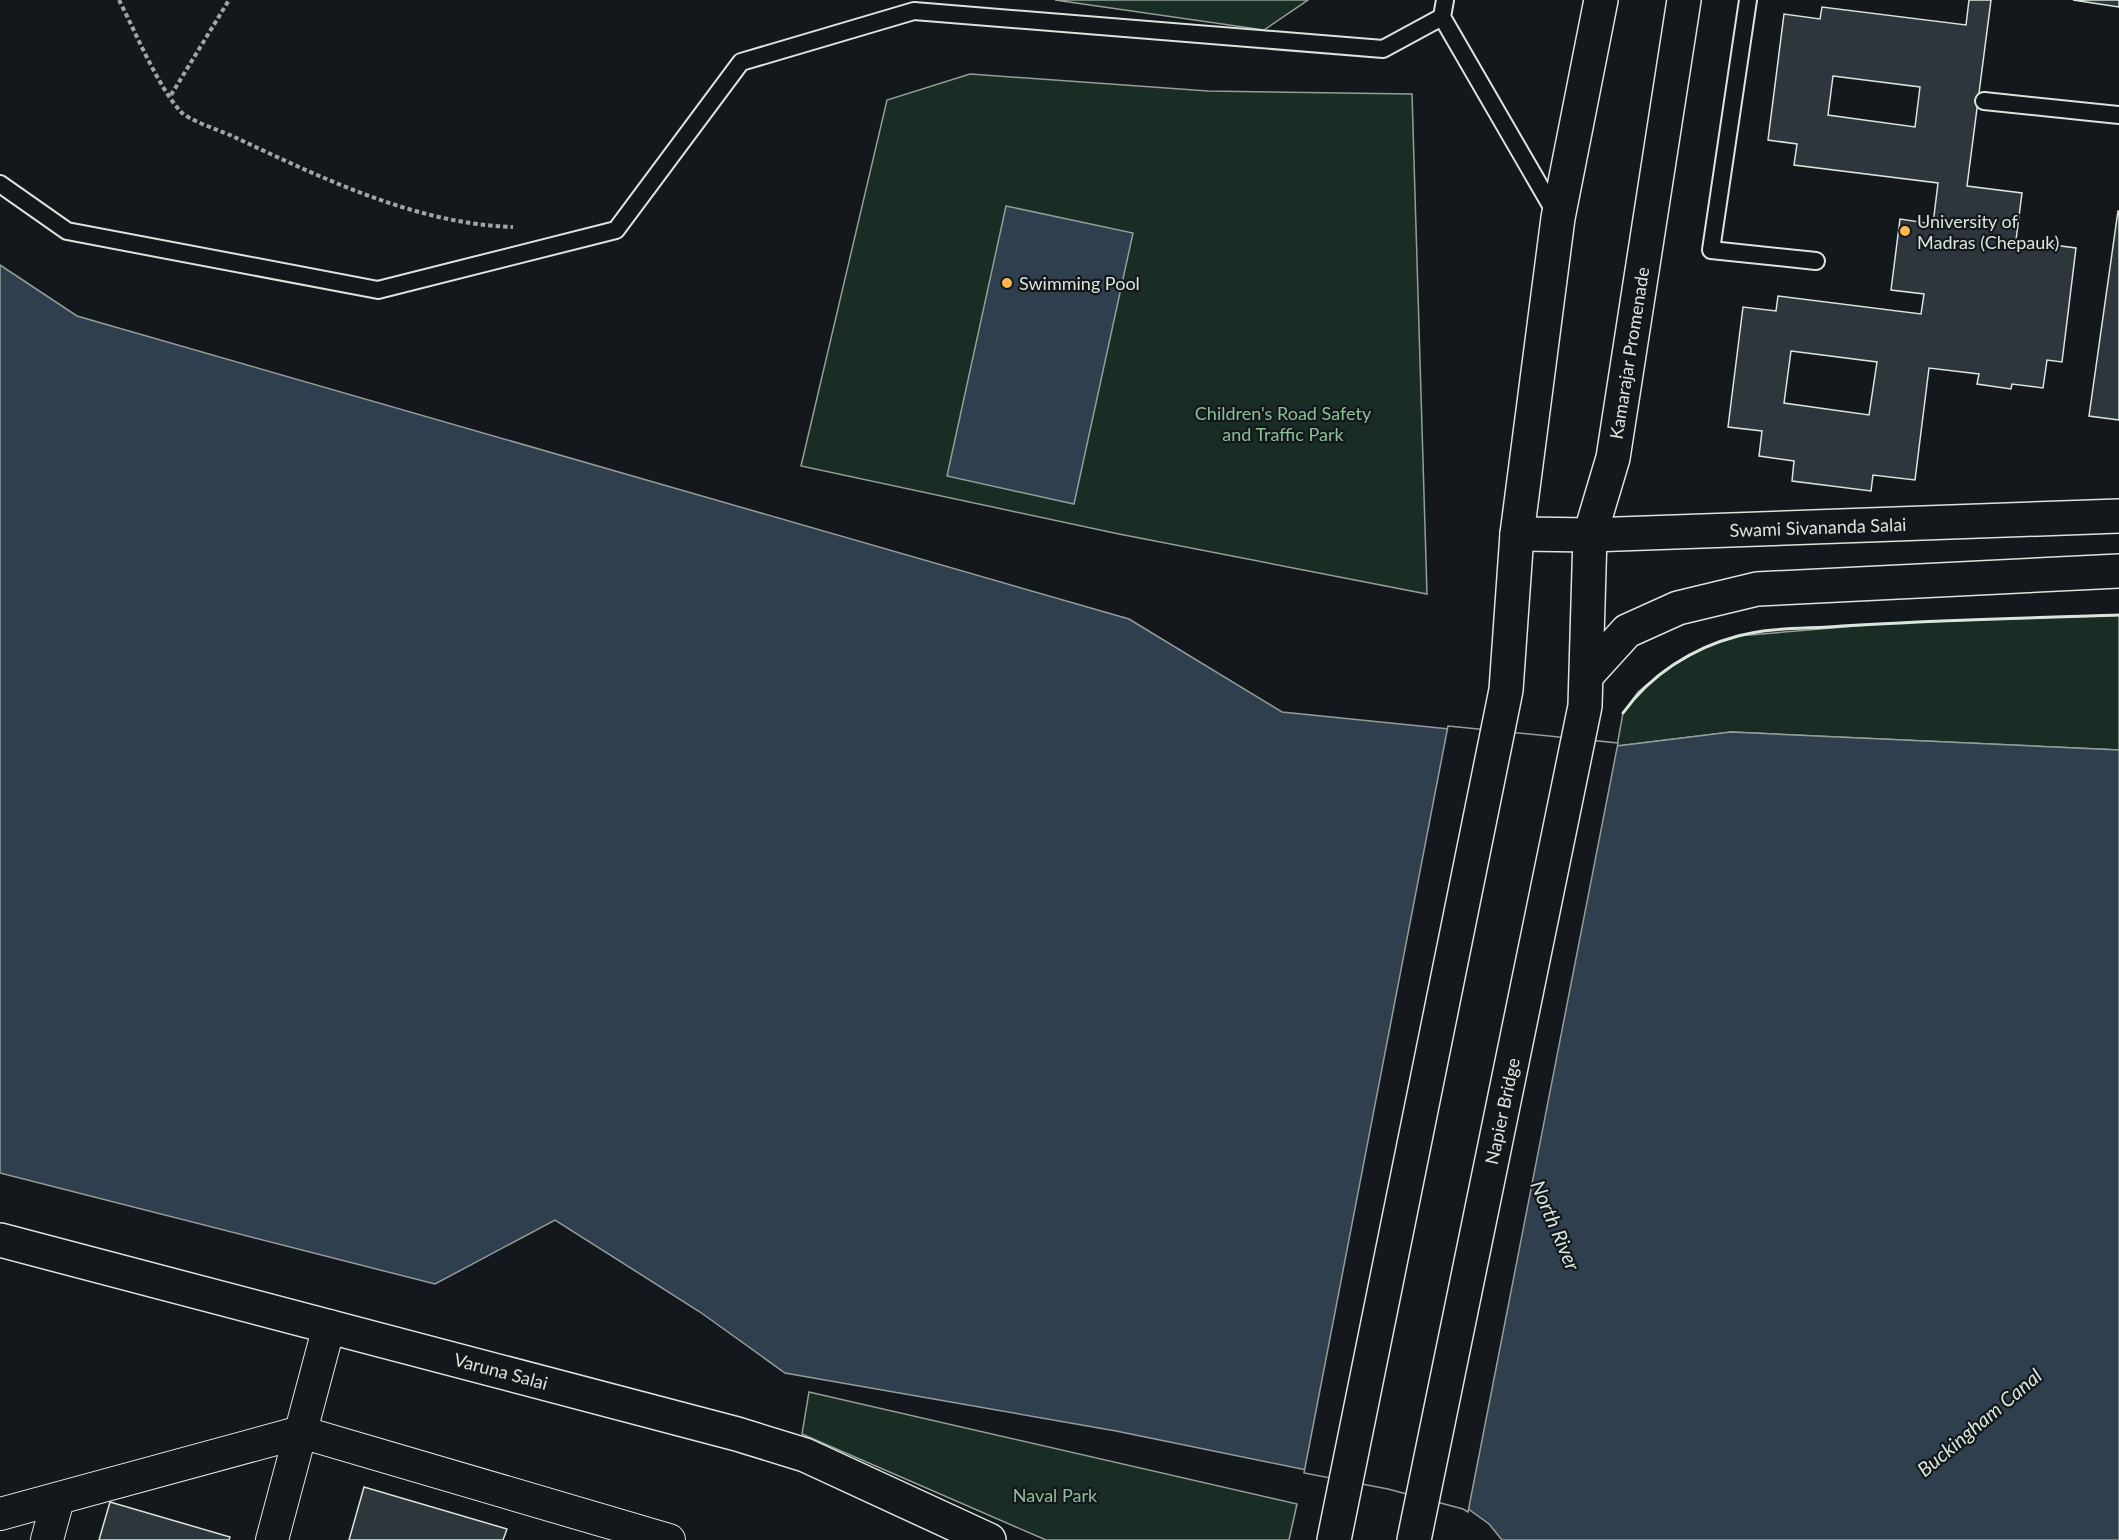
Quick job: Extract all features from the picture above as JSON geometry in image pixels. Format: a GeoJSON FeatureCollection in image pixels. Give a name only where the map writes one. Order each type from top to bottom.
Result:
{"type":"FeatureCollection","features":[{"type":"Feature","properties":{"kind":"main road"},"geometry":{"type":"LineString","coordinates":[[1334,1540],[1506,690],[1517,534],[1558,218],[1601,0]]}},
{"type":"Feature","properties":{"kind":"main road","name":"Kamarajar Promenade"},"geometry":{"type":"LineString","coordinates":[[1586,690],[1590,535],[1613,458],[1684,0]]}},
{"type":"Feature","properties":{"kind":"main road","name":"Swami Sivananda Salai"},"geometry":{"type":"LineString","coordinates":[[1517,534],[1590,535],[2119,516]]}},
{"type":"Feature","properties":{"kind":"main road"},"geometry":{"type":"LineString","coordinates":[[1586,690],[1628,631],[1678,608],[1757,589],[2119,571]]}},
{"type":"Feature","properties":{"kind":"main road","name":"Napier Bridge"},"geometry":{"type":"LineString","coordinates":[[1417,1528],[1586,690]]}},
{"type":"Feature","properties":{"kind":"main road","name":"Varuna Salai"},"geometry":{"type":"LineString","coordinates":[[0,1240],[675,1416],[785,1448],[980,1538]]}},
{"type":"Feature","properties":{"kind":"street"},"geometry":{"type":"LineString","coordinates":[[272,1540],[329,1326]]}},
{"type":"Feature","properties":{"kind":"street"},"geometry":{"type":"LineString","coordinates":[[0,1514],[301,1432],[669,1540]]}},
{"type":"Feature","properties":{"kind":"street"},"geometry":{"type":"LineString","coordinates":[[47,1540],[58,1499]]}},
{"type":"Feature","properties":{"kind":"lane"},"geometry":{"type":"LineString","coordinates":[[1445,0],[1442,17],[1558,218]]}},
{"type":"Feature","properties":{"kind":"lane"},"geometry":{"type":"LineString","coordinates":[[1748,0],[1711,250],[1816,261]]}},
{"type":"Feature","properties":{"kind":"lane"},"geometry":{"type":"LineString","coordinates":[[0,183],[68,231],[378,290],[616,230],[741,62],[914,11],[1383,49],[1442,17]]}},
{"type":"Feature","properties":{"kind":"lane"},"geometry":{"type":"LineString","coordinates":[[1984,101],[2119,115]]}},
{"type":"Feature","properties":{"kind":"path"},"geometry":{"type":"LineString","coordinates":[[119,0],[182,113],[307,171],[416,211],[490,226],[525,227]]}},
{"type":"Feature","properties":{"kind":"path"},"geometry":{"type":"LineString","coordinates":[[171,95],[229,0]]}},
{"type":"Feature","properties":{"kind":"green space"},"geometry":{"type":"Polygon","coordinates":[[[1055,0],[1308,0],[1264,30],[1055,0]]]}},
{"type":"Feature","properties":{"kind":"green space","name":"Children's Road Safety and Traffic Park"},"geometry":{"type":"Polygon","coordinates":[[[970,74],[1208,91],[1412,94],[1427,594],[1119,534],[801,466],[887,100],[970,74]]]}},
{"type":"Feature","properties":{"kind":"green space"},"geometry":{"type":"Polygon","coordinates":[[[2119,615],[2119,750],[1731,732],[1617,746],[1623,713],[1638,692],[1665,670],[1703,648],[1737,636],[1892,623],[2119,615]]]}},
{"type":"Feature","properties":{"kind":"green space","name":"Naval Park"},"geometry":{"type":"Polygon","coordinates":[[[809,1392],[1297,1504],[1289,1540],[1046,1540],[802,1434],[809,1392]]]}},
{"type":"Feature","properties":{"kind":"water"},"geometry":{"type":"Polygon","coordinates":[[[1006,206],[1133,233],[1074,504],[947,476],[1006,206]]]}},
{"type":"Feature","properties":{"kind":"water"},"geometry":{"type":"Polygon","coordinates":[[[0,265],[77,316],[1129,619],[1282,712],[1617,746],[1731,732],[2119,750],[2119,1540],[1502,1540],[1489,1524],[1464,1506],[1389,1487],[1116,1431],[785,1373],[700,1312],[555,1220],[435,1284],[0,1173],[0,265]]]}},
{"type":"Feature","properties":{"kind":"pier"},"geometry":{"type":"Polygon","coordinates":[[[1448,726],[1618,743],[1468,1512],[1388,1489],[1304,1473],[1448,726]]]}},
{"type":"Feature","properties":{"kind":"building"},"geometry":{"type":"Polygon","coordinates":[[[1969,0],[1991,0],[1967,186],[2022,193],[2016,240],[2076,248],[2062,362],[2047,360],[2043,388],[2012,384],[2011,389],[1977,384],[1979,374],[1929,368],[1915,480],[1873,475],[1871,491],[1792,481],[1794,461],[1759,456],[1762,431],[1728,427],[1743,307],[1776,311],[1778,296],[1921,314],[1924,294],[1891,290],[1900,219],[1933,224],[1938,183],[1794,165],[1797,144],[1768,140],[1784,14],[1820,19],[1822,7],[1966,25],[1969,0]],[[1833,76],[1828,115],[1915,127],[1920,87],[1833,76]],[[1791,351],[1784,403],[1869,415],[1877,362],[1791,351]]]}},
{"type":"Feature","properties":{"kind":"building"},"geometry":{"type":"Polygon","coordinates":[[[2073,0],[2119,0],[2119,7],[2073,0]]]}},
{"type":"Feature","properties":{"kind":"building"},"geometry":{"type":"Polygon","coordinates":[[[2119,211],[2119,420],[2089,416],[2119,211]]]}},
{"type":"Feature","properties":{"kind":"building"},"geometry":{"type":"Polygon","coordinates":[[[364,1487],[507,1529],[503,1540],[349,1540],[364,1487]]]}},
{"type":"Feature","properties":{"kind":"building"},"geometry":{"type":"Polygon","coordinates":[[[110,1502],[230,1537],[229,1540],[99,1540],[110,1502]]]}},
{"type":"Feature","properties":{"kind":"wall"},"geometry":{"type":"LineString","coordinates":[[1623,713],[1646,687],[1673,665],[1721,641],[1751,633],[1911,622],[2119,615]]}},
{"type":"Feature","properties":{"kind":"place","name":"University of Madras (Chepauk)"},"geometry":{"type":"Point","coordinates":[1905,231]}},
{"type":"Feature","properties":{"kind":"place","name":"Swimming Pool"},"geometry":{"type":"Point","coordinates":[1007,283]}},
{"type":"Feature","properties":{"kind":"water label","name":"North River"},"geometry":{"type":"Point","coordinates":[1556,1225]}},
{"type":"Feature","properties":{"kind":"water label","name":"Buckingham Canal"},"geometry":{"type":"Point","coordinates":[1979,1422]}}]}
